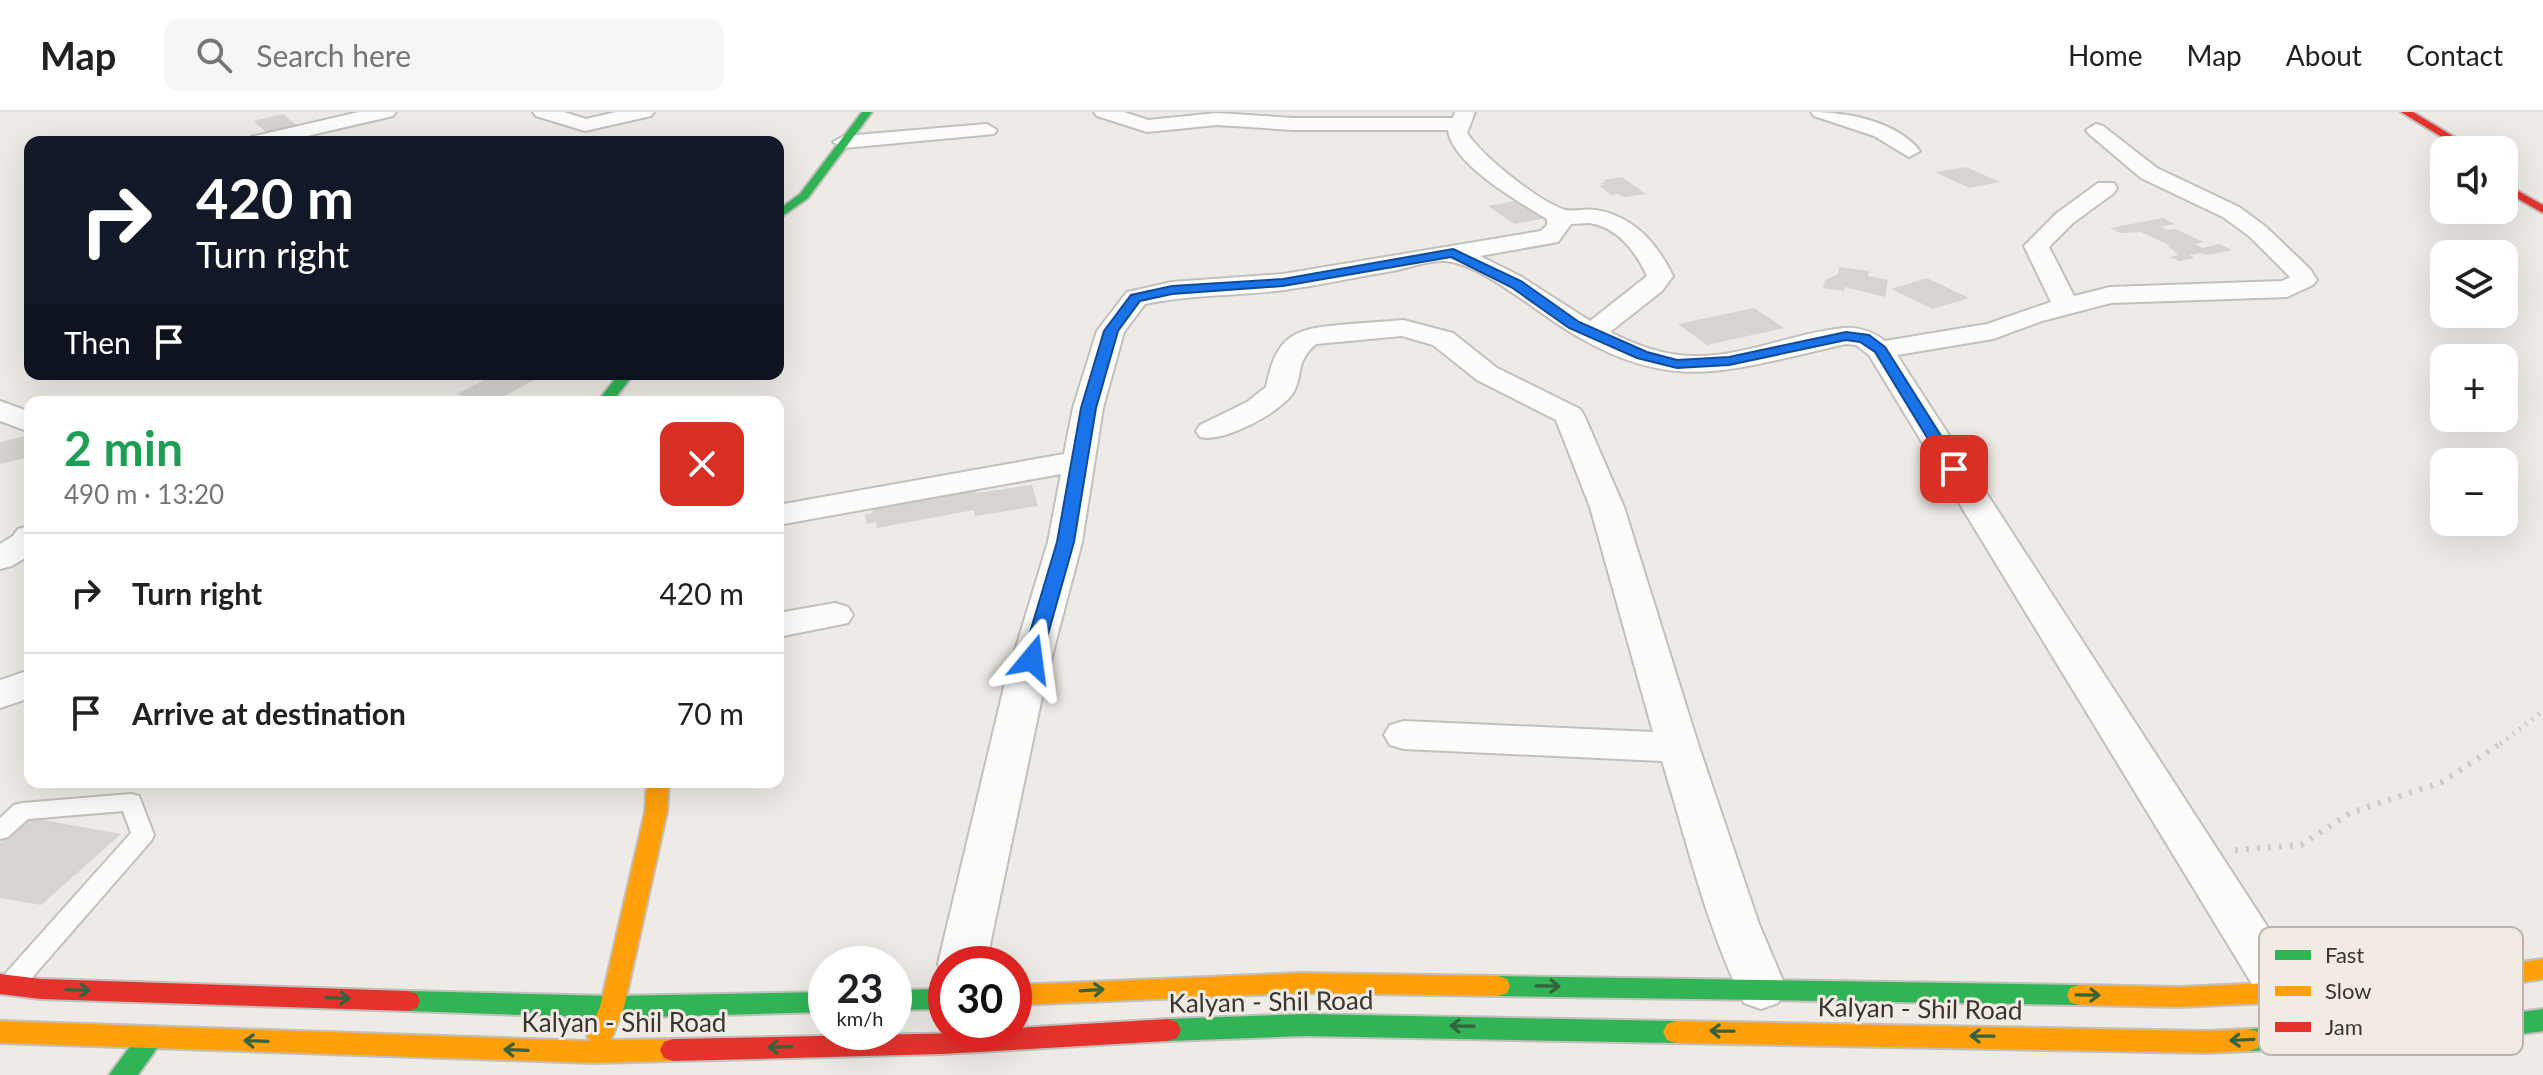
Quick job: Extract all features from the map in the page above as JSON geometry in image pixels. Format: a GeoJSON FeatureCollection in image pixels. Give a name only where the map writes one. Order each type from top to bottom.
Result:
{"type":"FeatureCollection","features":[{"type":"Feature","properties":{"kind":"main road"},"geometry":{"type":"LineString","coordinates":[[784,211],[804,196],[867,112]]}},
{"type":"Feature","properties":{"kind":"main road"},"geometry":{"type":"LineString","coordinates":[[2399,116],[2441,136]]}},
{"type":"Feature","properties":{"kind":"main road"},"geometry":{"type":"LineString","coordinates":[[2399,116],[2430,139]]}},
{"type":"Feature","properties":{"kind":"main road"},"geometry":{"type":"LineString","coordinates":[[2518,177],[2543,192]]}},
{"type":"Feature","properties":{"kind":"main road"},"geometry":{"type":"LineString","coordinates":[[2518,195],[2543,210]]}},
{"type":"Feature","properties":{"kind":"main road"},"geometry":{"type":"LineString","coordinates":[[609,396],[622,380]]}},
{"type":"Feature","properties":{"kind":"main road"},"geometry":{"type":"LineString","coordinates":[[594,1052],[612,1007],[656,812],[658,788]]}},
{"type":"Feature","properties":{"kind":"main road","name":"Kalyan - Shil Road"},"geometry":{"type":"LineString","coordinates":[[2523,972],[2543,969]]}},
{"type":"Feature","properties":{"kind":"main road","name":"Kalyan - Shil Road"},"geometry":{"type":"LineString","coordinates":[[1032,994],[1301,983],[2179,997],[2259,993]]}},
{"type":"Feature","properties":{"kind":"main road","name":"Kalyan - Shil Road"},"geometry":{"type":"LineString","coordinates":[[5,984],[57,989],[612,1007],[808,1002]]}},
{"type":"Feature","properties":{"kind":"main road","name":"Kalyan - Shil Road"},"geometry":{"type":"LineString","coordinates":[[2523,1023],[2543,1020]]}},
{"type":"Feature","properties":{"kind":"main road","name":"Kalyan - Shil Road"},"geometry":{"type":"LineString","coordinates":[[0,1032],[594,1052],[942,1043],[1127,1031],[1305,1025],[2207,1042],[2259,1040]]}},
{"type":"Feature","properties":{"kind":"main road"},"geometry":{"type":"LineString","coordinates":[[122,1075],[152,1037]]}},
{"type":"Feature","properties":{"kind":"street"},"geometry":{"type":"LineString","coordinates":[[280,136],[386,112]]}},
{"type":"Feature","properties":{"kind":"street"},"geometry":{"type":"LineString","coordinates":[[543,112],[585,125],[644,112]]}},
{"type":"Feature","properties":{"kind":"street"},"geometry":{"type":"LineString","coordinates":[[1104,112],[1147,126],[1217,119],[1293,124],[1463,118],[1457,133],[1465,148],[1523,194],[1561,218],[1593,216],[1617,223],[1629,232],[1655,265],[1660,276],[1653,286],[1591,333]]}},
{"type":"Feature","properties":{"kind":"street"},"geometry":{"type":"LineString","coordinates":[[1821,112],[1881,132],[1909,151]]}},
{"type":"Feature","properties":{"kind":"street"},"geometry":{"type":"LineString","coordinates":[[844,142],[987,130]]}},
{"type":"Feature","properties":{"kind":"street"},"geometry":{"type":"LineString","coordinates":[[1880,350],[1993,331],[2065,305],[2138,292],[2287,289],[2304,280],[2257,231],[2231,212],[2149,173],[2096,130]]}},
{"type":"Feature","properties":{"kind":"street"},"geometry":{"type":"LineString","coordinates":[[2065,305],[2036,246],[2065,218],[2106,188]]}},
{"type":"Feature","properties":{"kind":"street"},"geometry":{"type":"LineString","coordinates":[[966,946],[1024,687],[1065,542],[1088,408],[1111,331],[1136,298],[1172,290],[1283,282],[1549,237],[1559,227],[1561,218]]}},
{"type":"Feature","properties":{"kind":"street"},"geometry":{"type":"LineString","coordinates":[[1453,253],[1516,284],[1574,325],[1642,355],[1677,364],[1729,361],[1846,336],[1864,338],[1880,350],[2259,954]]}},
{"type":"Feature","properties":{"kind":"street"},"geometry":{"type":"LineString","coordinates":[[1211,431],[1258,408],[1280,390],[1284,367],[1295,347],[1308,336],[1403,328],[1443,339],[1487,374],[1569,415],[1607,507],[1678,747],[1736,924],[1761,988]]}},
{"type":"Feature","properties":{"kind":"street"},"geometry":{"type":"LineString","coordinates":[[0,410],[24,420]]}},
{"type":"Feature","properties":{"kind":"street"},"geometry":{"type":"LineString","coordinates":[[784,514],[1079,461]]}},
{"type":"Feature","properties":{"kind":"street"},"geometry":{"type":"LineString","coordinates":[[0,559],[24,544]]}},
{"type":"Feature","properties":{"kind":"street"},"geometry":{"type":"LineString","coordinates":[[0,559],[24,557]]}},
{"type":"Feature","properties":{"kind":"street"},"geometry":{"type":"LineString","coordinates":[[784,624],[835,615]]}},
{"type":"Feature","properties":{"kind":"street"},"geometry":{"type":"LineString","coordinates":[[0,695],[24,685]]}},
{"type":"Feature","properties":{"kind":"street"},"geometry":{"type":"LineString","coordinates":[[1404,735],[1678,747]]}},
{"type":"Feature","properties":{"kind":"lane"},"geometry":{"type":"LineString","coordinates":[[0,831],[22,811],[131,802],[143,835],[5,984]]}},
{"type":"Feature","properties":{"kind":"path"},"geometry":{"type":"LineString","coordinates":[[2194,852],[2301,845],[2350,813],[2442,782],[2543,711]]}},
{"type":"Feature","properties":{"kind":"building"},"geometry":{"type":"Polygon","coordinates":[[[283,114],[299,127],[268,134],[253,121],[283,114]]]}},
{"type":"Feature","properties":{"kind":"building"},"geometry":{"type":"Polygon","coordinates":[[[1966,167],[2000,182],[1969,188],[1935,172],[1966,167]]]}},
{"type":"Feature","properties":{"kind":"building"},"geometry":{"type":"Polygon","coordinates":[[[1622,177],[1646,194],[1611,195],[1599,185],[1604,185],[1601,183],[1606,182],[1603,180],[1622,177]]]}},
{"type":"Feature","properties":{"kind":"building"},"geometry":{"type":"Polygon","coordinates":[[[1526,199],[1552,217],[1514,224],[1488,206],[1526,199]]]}},
{"type":"Feature","properties":{"kind":"building"},"geometry":{"type":"Polygon","coordinates":[[[2163,218],[2175,224],[2160,227],[2175,229],[2204,242],[2195,244],[2203,248],[2219,244],[2232,250],[2189,255],[2195,258],[2179,261],[2170,257],[2179,255],[2168,246],[2171,246],[2141,232],[2120,233],[2110,228],[2163,218]]]}},
{"type":"Feature","properties":{"kind":"building"},"geometry":{"type":"Polygon","coordinates":[[[1839,267],[1869,271],[1868,276],[1888,280],[1885,297],[1845,287],[1844,291],[1823,288],[1825,280],[1838,274],[1839,267]]]}},
{"type":"Feature","properties":{"kind":"building"},"geometry":{"type":"Polygon","coordinates":[[[1927,278],[1969,298],[1933,309],[1891,289],[1927,278]]]}},
{"type":"Feature","properties":{"kind":"building"},"geometry":{"type":"Polygon","coordinates":[[[1754,308],[1784,328],[1707,345],[1678,324],[1754,308]]]}},
{"type":"Feature","properties":{"kind":"building"},"geometry":{"type":"Polygon","coordinates":[[[484,380],[535,380],[504,396],[457,394],[484,380]]]}},
{"type":"Feature","properties":{"kind":"building"},"geometry":{"type":"Polygon","coordinates":[[[24,436],[24,458],[0,464],[0,442],[24,436]]]}},
{"type":"Feature","properties":{"kind":"building"},"geometry":{"type":"Polygon","coordinates":[[[1032,485],[1038,506],[975,516],[974,510],[877,528],[876,522],[867,524],[865,515],[873,513],[872,507],[975,486],[977,493],[1032,485]]]}},
{"type":"Feature","properties":{"kind":"building"},"geometry":{"type":"Polygon","coordinates":[[[31,818],[121,834],[41,905],[0,898],[0,843],[31,818]]]}},
{"type":"Feature","properties":{"kind":"traffic: fast"},"geometry":{"type":"LineString","coordinates":[[784,211],[804,196],[867,112]]}},
{"type":"Feature","properties":{"kind":"traffic: fast"},"geometry":{"type":"LineString","coordinates":[[609,396],[622,380]]}},
{"type":"Feature","properties":{"kind":"traffic: fast"},"geometry":{"type":"LineString","coordinates":[[1498,986],[2079,995]]}},
{"type":"Feature","properties":{"kind":"traffic: fast"},"geometry":{"type":"LineString","coordinates":[[912,1000],[928,999]]}},
{"type":"Feature","properties":{"kind":"traffic: fast"},"geometry":{"type":"LineString","coordinates":[[408,1001],[612,1007],[808,1002]]}},
{"type":"Feature","properties":{"kind":"traffic: fast"},"geometry":{"type":"LineString","coordinates":[[2523,1023],[2543,1020]]}},
{"type":"Feature","properties":{"kind":"traffic: fast"},"geometry":{"type":"LineString","coordinates":[[1168,1030],[1305,1025],[1676,1032]]}},
{"type":"Feature","properties":{"kind":"traffic: fast"},"geometry":{"type":"LineString","coordinates":[[122,1075],[152,1037]]}},
{"type":"Feature","properties":{"kind":"traffic: fast"},"geometry":{"type":"LineString","coordinates":[[2249,1040],[2259,1040]]}},
{"type":"Feature","properties":{"kind":"traffic: slow"},"geometry":{"type":"LineString","coordinates":[[600,1036],[612,1007],[656,812],[658,788]]}},
{"type":"Feature","properties":{"kind":"traffic: slow"},"geometry":{"type":"LineString","coordinates":[[2523,972],[2543,969]]}},
{"type":"Feature","properties":{"kind":"traffic: slow"},"geometry":{"type":"LineString","coordinates":[[1032,994],[1301,983],[1498,986]]}},
{"type":"Feature","properties":{"kind":"traffic: slow"},"geometry":{"type":"LineString","coordinates":[[2079,995],[2179,997],[2259,993]]}},
{"type":"Feature","properties":{"kind":"traffic: slow"},"geometry":{"type":"LineString","coordinates":[[0,1032],[594,1052],[673,1050]]}},
{"type":"Feature","properties":{"kind":"traffic: slow"},"geometry":{"type":"LineString","coordinates":[[1676,1032],[2207,1042],[2249,1040]]}},
{"type":"Feature","properties":{"kind":"traffic: jam"},"geometry":{"type":"LineString","coordinates":[[2406,112],[2447,136]]}},
{"type":"Feature","properties":{"kind":"traffic: jam"},"geometry":{"type":"LineString","coordinates":[[2518,195],[2543,210]]}},
{"type":"Feature","properties":{"kind":"traffic: jam"},"geometry":{"type":"LineString","coordinates":[[0,984],[41,989],[408,1001]]}},
{"type":"Feature","properties":{"kind":"traffic: jam"},"geometry":{"type":"LineString","coordinates":[[673,1050],[942,1043],[1168,1030]]}},
{"type":"Feature","properties":{"kind":"route"},"geometry":{"type":"LineString","coordinates":[[1032,659],[1065,542],[1088,408],[1111,331],[1136,298],[1172,290],[1283,282],[1453,253],[1516,284],[1574,325],[1642,355],[1677,364],[1729,361],[1846,336],[1864,338],[1880,350],[1954,469]]}}]}
